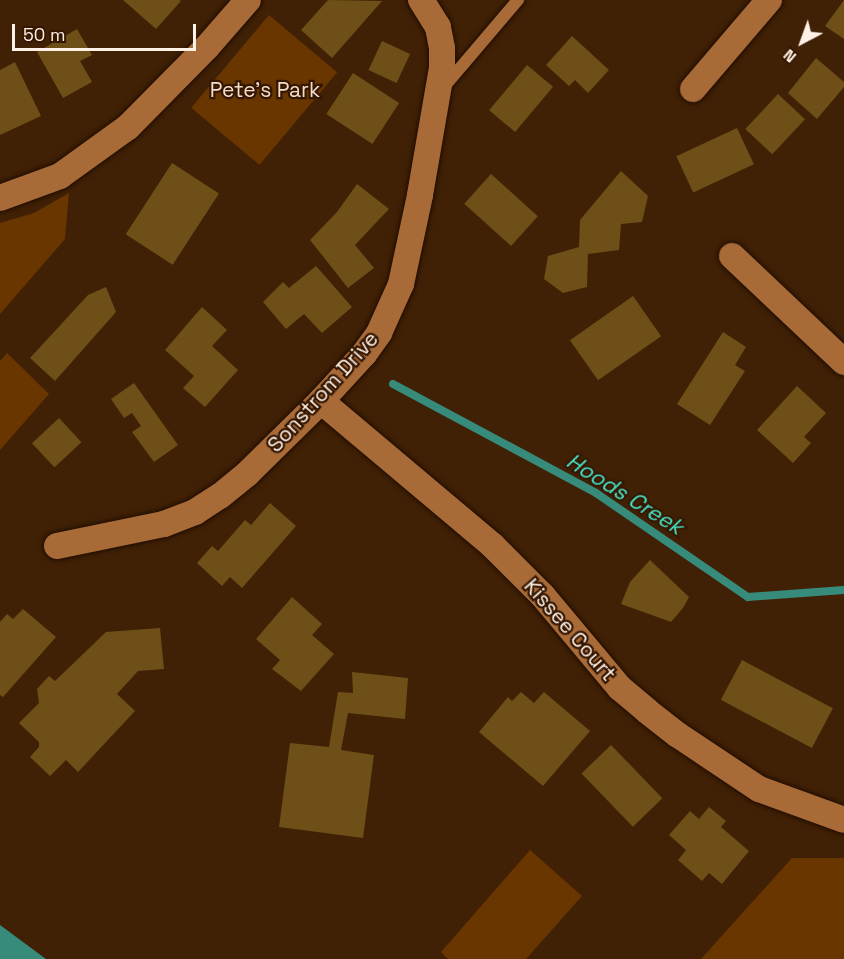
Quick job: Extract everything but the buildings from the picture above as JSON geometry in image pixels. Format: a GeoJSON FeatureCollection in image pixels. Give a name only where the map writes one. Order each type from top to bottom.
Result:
{"type":"FeatureCollection","features":[{"type":"Feature","properties":{"kind":"street"},"geometry":{"type":"LineString","coordinates":[[0,198],[60,176],[128,127],[207,47],[248,0]]}},
{"type":"Feature","properties":{"kind":"street","name":"Sonstrom Drive"},"geometry":{"type":"LineString","coordinates":[[57,546],[164,524],[195,512],[247,474],[321,401],[364,354],[392,310],[401,284],[420,195],[437,96],[442,48],[438,27],[421,0]]}},
{"type":"Feature","properties":{"kind":"street"},"geometry":{"type":"LineString","coordinates":[[693,89],[769,0]]}},
{"type":"Feature","properties":{"kind":"street"},"geometry":{"type":"LineString","coordinates":[[732,256],[844,362]]}},
{"type":"Feature","properties":{"kind":"street","name":"Kissee Court"},"geometry":{"type":"LineString","coordinates":[[321,401],[492,545],[543,596],[620,688],[647,711],[678,735],[759,789],[844,820]]}},
{"type":"Feature","properties":{"kind":"lane"},"geometry":{"type":"LineString","coordinates":[[437,96],[518,0]]}},
{"type":"Feature","properties":{"kind":"green space","name":"Pete's Park"},"geometry":{"type":"Polygon","coordinates":[[[269,15],[337,72],[259,165],[191,108],[269,15]]]}},
{"type":"Feature","properties":{"kind":"green space"},"geometry":{"type":"Polygon","coordinates":[[[69,193],[65,239],[0,314],[0,223],[34,213],[69,193]]]}},
{"type":"Feature","properties":{"kind":"green space"},"geometry":{"type":"Polygon","coordinates":[[[7,353],[49,394],[0,450],[0,361],[7,353]]]}},
{"type":"Feature","properties":{"kind":"green space"},"geometry":{"type":"Polygon","coordinates":[[[530,850],[582,896],[526,959],[448,959],[441,952],[530,850]]]}},
{"type":"Feature","properties":{"kind":"green space"},"geometry":{"type":"Polygon","coordinates":[[[792,858],[844,858],[844,959],[701,959],[792,858]]]}},
{"type":"Feature","properties":{"kind":"water"},"geometry":{"type":"Polygon","coordinates":[[[0,925],[46,959],[0,959],[0,925]]]}},
{"type":"Feature","properties":{"kind":"waterway","name":"Hoods Creek"},"geometry":{"type":"LineString","coordinates":[[393,384],[596,493],[748,597],[844,590]]}}]}
